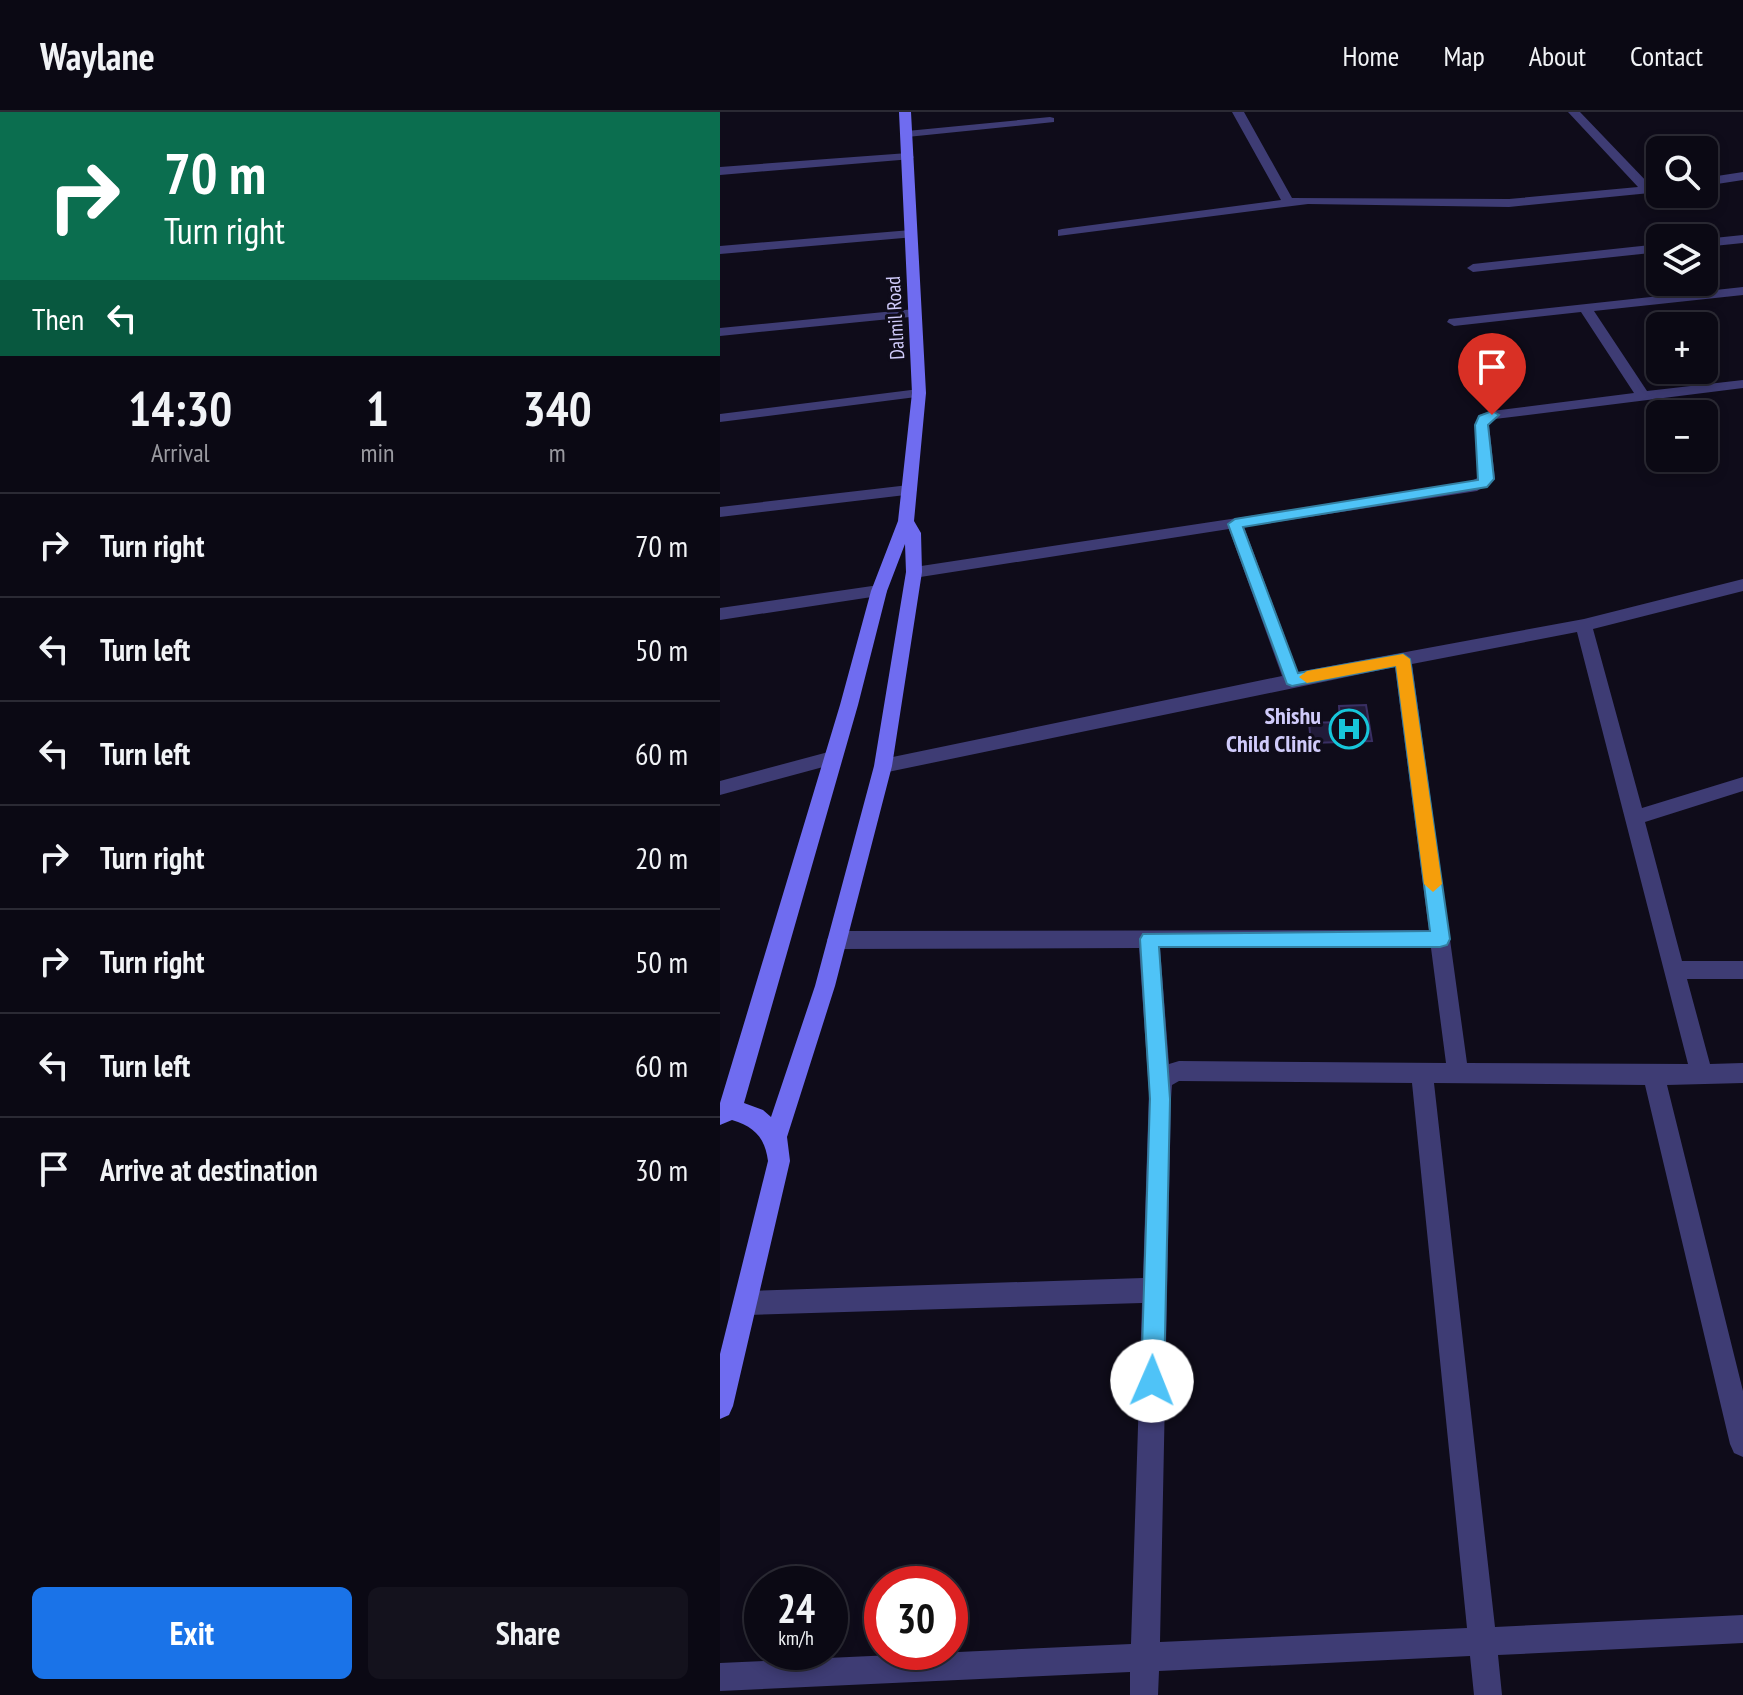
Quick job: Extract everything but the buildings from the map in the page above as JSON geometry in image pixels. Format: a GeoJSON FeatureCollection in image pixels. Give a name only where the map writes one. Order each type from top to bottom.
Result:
{"type":"FeatureCollection","features":[{"type":"Feature","properties":{"kind":"street","name":"Dalmil Road"},"geometry":{"type":"LineString","coordinates":[[905,112],[919,393],[906,521]]}},
{"type":"Feature","properties":{"kind":"street"},"geometry":{"type":"LineString","coordinates":[[1238,112],[1288,202]]}},
{"type":"Feature","properties":{"kind":"street"},"geometry":{"type":"LineString","coordinates":[[1574,112],[1646,180]]}},
{"type":"Feature","properties":{"kind":"street"},"geometry":{"type":"LineString","coordinates":[[907,134],[1050,120]]}},
{"type":"Feature","properties":{"kind":"street"},"geometry":{"type":"LineString","coordinates":[[720,171],[908,157]]}},
{"type":"Feature","properties":{"kind":"street"},"geometry":{"type":"LineString","coordinates":[[1718,180],[1743,176]]}},
{"type":"Feature","properties":{"kind":"street"},"geometry":{"type":"LineString","coordinates":[[1062,233],[1288,202],[1509,203],[1646,189]]}},
{"type":"Feature","properties":{"kind":"street"},"geometry":{"type":"LineString","coordinates":[[720,250],[911,234]]}},
{"type":"Feature","properties":{"kind":"street"},"geometry":{"type":"LineString","coordinates":[[1718,242],[1743,239]]}},
{"type":"Feature","properties":{"kind":"street"},"geometry":{"type":"LineString","coordinates":[[1473,268],[1646,249]]}},
{"type":"Feature","properties":{"kind":"street"},"geometry":{"type":"LineString","coordinates":[[1454,322],[1743,291]]}},
{"type":"Feature","properties":{"kind":"street"},"geometry":{"type":"LineString","coordinates":[[1585,308],[1643,396]]}},
{"type":"Feature","properties":{"kind":"street"},"geometry":{"type":"LineString","coordinates":[[720,332],[915,313]]}},
{"type":"Feature","properties":{"kind":"street"},"geometry":{"type":"LineString","coordinates":[[914,572],[1472,487],[1487,479],[1484,418],[1743,384]]}},
{"type":"Feature","properties":{"kind":"street"},"geometry":{"type":"LineString","coordinates":[[720,418],[919,393]]}},
{"type":"Feature","properties":{"kind":"street"},"geometry":{"type":"LineString","coordinates":[[720,512],[909,490]]}},
{"type":"Feature","properties":{"kind":"street"},"geometry":{"type":"LineString","coordinates":[[720,1406],[779,1161],[776,1137],[837,940],[883,766],[914,572],[913,533],[906,521]]}},
{"type":"Feature","properties":{"kind":"street"},"geometry":{"type":"LineString","coordinates":[[776,1137],[755,1117],[726,1112],[879,591],[906,521]]}},
{"type":"Feature","properties":{"kind":"street"},"geometry":{"type":"LineString","coordinates":[[1235,524],[1292,680]]}},
{"type":"Feature","properties":{"kind":"street"},"geometry":{"type":"LineString","coordinates":[[883,766],[1292,680],[1584,625],[1743,585]]}},
{"type":"Feature","properties":{"kind":"street"},"geometry":{"type":"LineString","coordinates":[[720,614],[879,591]]}},
{"type":"Feature","properties":{"kind":"street"},"geometry":{"type":"LineString","coordinates":[[1584,625],[1702,1075]]}},
{"type":"Feature","properties":{"kind":"street"},"geometry":{"type":"LineString","coordinates":[[1403,659],[1458,1074]]}},
{"type":"Feature","properties":{"kind":"street"},"geometry":{"type":"LineString","coordinates":[[720,788],[832,758]]}},
{"type":"Feature","properties":{"kind":"street"},"geometry":{"type":"LineString","coordinates":[[1635,818],[1743,784]]}},
{"type":"Feature","properties":{"kind":"street"},"geometry":{"type":"LineString","coordinates":[[1149,939],[1160,1099]]}},
{"type":"Feature","properties":{"kind":"street"},"geometry":{"type":"LineString","coordinates":[[837,940],[1440,939]]}},
{"type":"Feature","properties":{"kind":"street"},"geometry":{"type":"LineString","coordinates":[[1674,970],[1743,970]]}},
{"type":"Feature","properties":{"kind":"street"},"geometry":{"type":"LineString","coordinates":[[1144,1695],[1161,1081],[1168,1074],[1179,1071],[1743,1073]]}},
{"type":"Feature","properties":{"kind":"street"},"geometry":{"type":"LineString","coordinates":[[1422,1073],[1488,1695]]}},
{"type":"Feature","properties":{"kind":"street"},"geometry":{"type":"LineString","coordinates":[[1654,1075],[1743,1444]]}},
{"type":"Feature","properties":{"kind":"street"},"geometry":{"type":"LineString","coordinates":[[747,1303],[1155,1290]]}},
{"type":"Feature","properties":{"kind":"street"},"geometry":{"type":"LineString","coordinates":[[720,1677],[1743,1629]]}},
{"type":"Feature","properties":{"kind":"slow traffic"},"geometry":{"type":"LineString","coordinates":[[1307,677],[1403,659],[1433,884]]}},
{"type":"Feature","properties":{"kind":"place","name":"Shishu Child Clinic"},"geometry":{"type":"Point","coordinates":[1349,729]}},
{"type":"Feature","properties":{"kind":"route"},"geometry":{"type":"LineString","coordinates":[[1152,1381],[1160,1099],[1149,939],[1440,939],[1403,659],[1292,680],[1235,524],[1482,484],[1487,479],[1482,425],[1484,418],[1492,415]]}}]}
